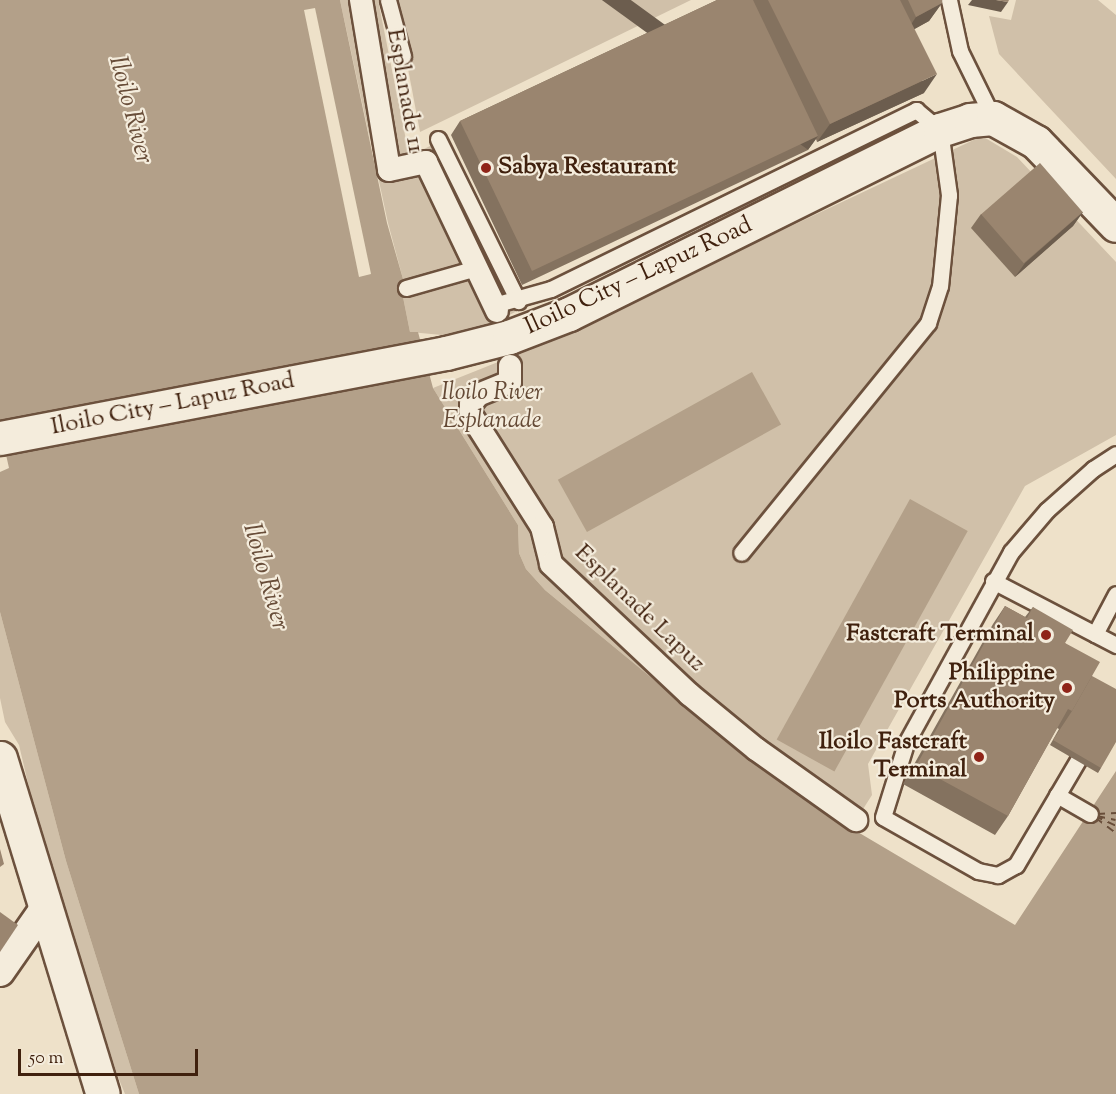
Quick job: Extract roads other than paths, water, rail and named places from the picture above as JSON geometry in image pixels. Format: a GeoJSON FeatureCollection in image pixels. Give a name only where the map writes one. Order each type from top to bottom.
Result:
{"type":"FeatureCollection","features":[{"type":"Feature","properties":{"kind":"main road","name":"Iloilo City – Lapuz Road"},"geometry":{"type":"LineString","coordinates":[[0,438],[446,353],[509,337],[569,314],[940,130],[970,120],[993,118]]}},
{"type":"Feature","properties":{"kind":"main road"},"geometry":{"type":"LineString","coordinates":[[993,118],[1036,142],[1116,225]]}},
{"type":"Feature","properties":{"kind":"main road"},"geometry":{"type":"LineString","coordinates":[[0,758],[44,909],[103,1094]]}},
{"type":"Feature","properties":{"kind":"street","name":"Esplanade 11"},"geometry":{"type":"LineString","coordinates":[[363,9],[390,170],[426,162],[495,308]]}},
{"type":"Feature","properties":{"kind":"street","name":"Esplanade Lapuz"},"geometry":{"type":"LineString","coordinates":[[510,366],[510,382],[478,395],[471,404],[471,415],[542,527],[551,564],[582,597],[689,694],[756,749],[856,820]]}},
{"type":"Feature","properties":{"kind":"street"},"geometry":{"type":"LineString","coordinates":[[0,972],[44,909]]}},
{"type":"Feature","properties":{"kind":"lane"},"geometry":{"type":"LineString","coordinates":[[388,0],[403,56]]}},
{"type":"Feature","properties":{"kind":"lane"},"geometry":{"type":"LineString","coordinates":[[949,0],[960,51],[993,118]]}},
{"type":"Feature","properties":{"kind":"lane"},"geometry":{"type":"LineString","coordinates":[[495,308],[551,289],[916,110],[940,130],[949,195],[940,286],[928,323],[741,553]]}},
{"type":"Feature","properties":{"kind":"lane"},"geometry":{"type":"LineString","coordinates":[[438,139],[518,301]]}},
{"type":"Feature","properties":{"kind":"lane"},"geometry":{"type":"LineString","coordinates":[[406,288],[476,268]]}},
{"type":"Feature","properties":{"kind":"lane"},"geometry":{"type":"LineString","coordinates":[[883,817],[906,744],[993,580],[1022,538],[1047,510],[1093,469],[1116,454]]}},
{"type":"Feature","properties":{"kind":"lane"},"geometry":{"type":"LineString","coordinates":[[993,580],[1116,645]]}},
{"type":"Feature","properties":{"kind":"lane"},"geometry":{"type":"LineString","coordinates":[[1095,634],[1116,594]]}},
{"type":"Feature","properties":{"kind":"lane"},"geometry":{"type":"LineString","coordinates":[[856,820],[883,817],[978,871],[998,875],[1016,865],[1097,725]]}},
{"type":"Feature","properties":{"kind":"lane"},"geometry":{"type":"LineString","coordinates":[[1057,795],[1090,814]]}},
{"type":"Feature","properties":{"kind":"water","name":"Iloilo River"},"geometry":{"type":"Polygon","coordinates":[[[0,0],[340,0],[387,223],[403,279],[444,268],[449,284],[403,297],[410,332],[418,332],[433,388],[518,525],[519,553],[526,569],[545,590],[738,749],[851,828],[1015,925],[1116,771],[1116,1094],[139,1094],[66,861],[0,612],[0,472],[9,468],[0,428],[0,0]]]}},
{"type":"Feature","properties":{"kind":"water"},"geometry":{"type":"Polygon","coordinates":[[[752,372],[781,424],[587,532],[558,480],[752,372]]]}},
{"type":"Feature","properties":{"kind":"water"},"geometry":{"type":"Polygon","coordinates":[[[910,499],[968,531],[834,772],[777,740],[910,499]]]}},
{"type":"Feature","properties":{"kind":"place","name":"Sabya Restaurant"},"geometry":{"type":"Point","coordinates":[486,168]}},
{"type":"Feature","properties":{"kind":"place","name":"Fastcraft Terminal"},"geometry":{"type":"Point","coordinates":[1046,635]}},
{"type":"Feature","properties":{"kind":"place","name":"Philippine Ports Authority"},"geometry":{"type":"Point","coordinates":[1067,688]}},
{"type":"Feature","properties":{"kind":"place","name":"Iloilo Fastcraft Terminal"},"geometry":{"type":"Point","coordinates":[979,757]}},
{"type":"Feature","properties":{"kind":"park label","name":"Iloilo River Esplanade"},"geometry":{"type":"Point","coordinates":[492,408]}}]}
